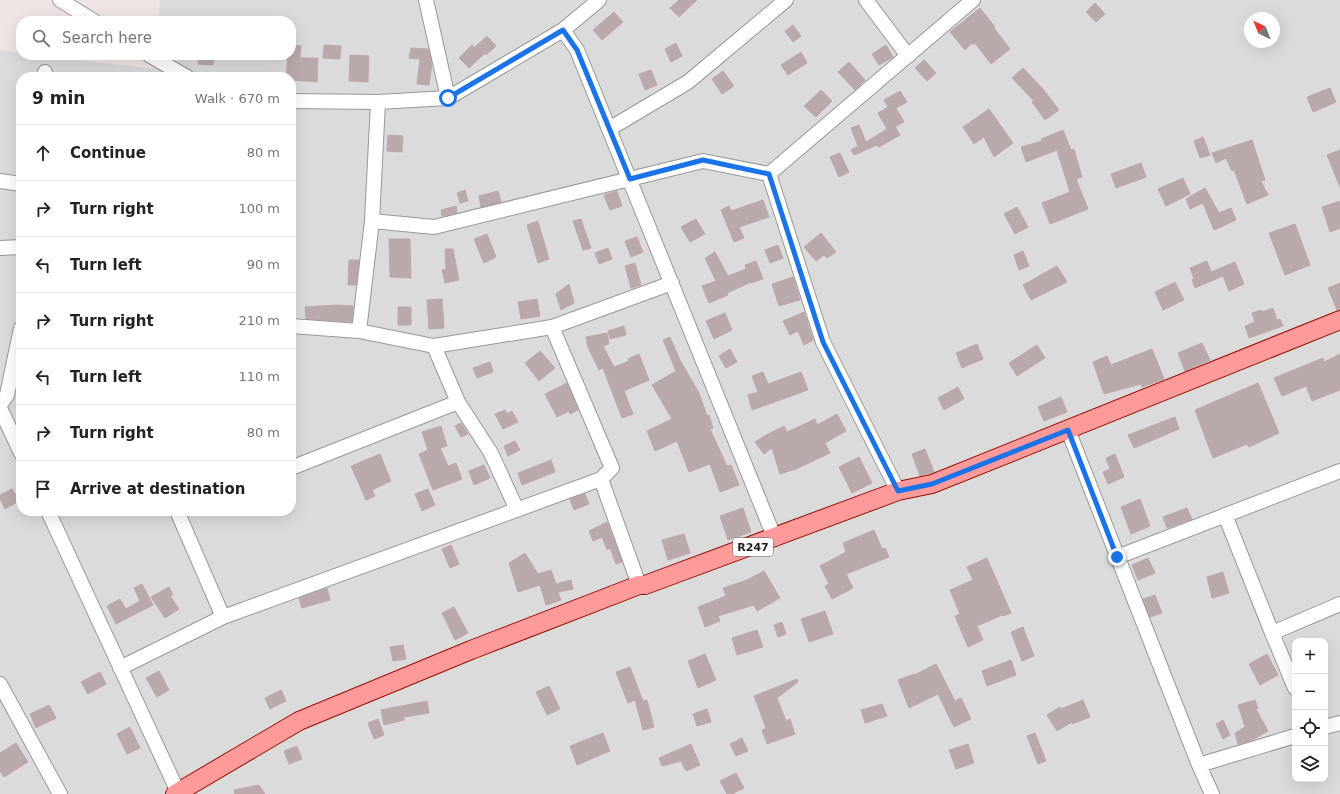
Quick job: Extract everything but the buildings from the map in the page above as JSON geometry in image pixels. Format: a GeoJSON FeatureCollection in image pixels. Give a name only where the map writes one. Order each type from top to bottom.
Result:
{"type":"FeatureCollection","features":[{"type":"Feature","properties":{"kind":"main road","name":"R247"},"geometry":{"type":"LineString","coordinates":[[177,793],[299,721],[471,650],[639,585],[645,586],[775,539],[898,491],[932,484],[1340,320]]}},
{"type":"Feature","properties":{"kind":"street"},"geometry":{"type":"LineString","coordinates":[[60,0],[86,16]]}},
{"type":"Feature","properties":{"kind":"street"},"geometry":{"type":"LineString","coordinates":[[426,0],[448,98]]}},
{"type":"Feature","properties":{"kind":"street"},"geometry":{"type":"LineString","coordinates":[[296,101],[378,102],[448,98],[563,30],[599,0]]}},
{"type":"Feature","properties":{"kind":"street"},"geometry":{"type":"LineString","coordinates":[[609,129],[688,82],[786,0]]}},
{"type":"Feature","properties":{"kind":"street"},"geometry":{"type":"LineString","coordinates":[[866,0],[908,56]]}},
{"type":"Feature","properties":{"kind":"street"},"geometry":{"type":"LineString","coordinates":[[769,174],[973,0]]}},
{"type":"Feature","properties":{"kind":"street"},"geometry":{"type":"LineString","coordinates":[[563,30],[577,50],[775,539]]}},
{"type":"Feature","properties":{"kind":"street"},"geometry":{"type":"LineString","coordinates":[[158,60],[178,72]]}},
{"type":"Feature","properties":{"kind":"street"},"geometry":{"type":"LineString","coordinates":[[359,331],[372,221],[378,102]]}},
{"type":"Feature","properties":{"kind":"street"},"geometry":{"type":"LineString","coordinates":[[372,221],[434,227],[703,160],[769,174]]}},
{"type":"Feature","properties":{"kind":"street"},"geometry":{"type":"LineString","coordinates":[[769,174],[823,342],[898,491]]}},
{"type":"Feature","properties":{"kind":"street"},"geometry":{"type":"LineString","coordinates":[[0,181],[16,183]]}},
{"type":"Feature","properties":{"kind":"street"},"geometry":{"type":"LineString","coordinates":[[0,248],[16,247]]}},
{"type":"Feature","properties":{"kind":"street"},"geometry":{"type":"LineString","coordinates":[[296,326],[359,331],[434,346],[552,327],[672,283]]}},
{"type":"Feature","properties":{"kind":"street"},"geometry":{"type":"LineString","coordinates":[[120,668],[223,617],[601,479],[612,468],[552,327]]}},
{"type":"Feature","properties":{"kind":"street"},"geometry":{"type":"LineString","coordinates":[[434,346],[458,402],[491,453],[517,510]]}},
{"type":"Feature","properties":{"kind":"street"},"geometry":{"type":"LineString","coordinates":[[16,352],[7,395],[0,406],[16,431]]}},
{"type":"Feature","properties":{"kind":"street"},"geometry":{"type":"LineString","coordinates":[[296,466],[458,402]]}},
{"type":"Feature","properties":{"kind":"street"},"geometry":{"type":"LineString","coordinates":[[1068,430],[1199,765],[1212,794]]}},
{"type":"Feature","properties":{"kind":"street"},"geometry":{"type":"LineString","coordinates":[[1117,557],[1340,471]]}},
{"type":"Feature","properties":{"kind":"street"},"geometry":{"type":"LineString","coordinates":[[601,479],[639,585]]}},
{"type":"Feature","properties":{"kind":"street"},"geometry":{"type":"LineString","coordinates":[[1225,515],[1292,681]]}},
{"type":"Feature","properties":{"kind":"street"},"geometry":{"type":"LineString","coordinates":[[50,516],[177,793]]}},
{"type":"Feature","properties":{"kind":"street"},"geometry":{"type":"LineString","coordinates":[[180,516],[223,617]]}},
{"type":"Feature","properties":{"kind":"street"},"geometry":{"type":"LineString","coordinates":[[1272,633],[1340,604]]}},
{"type":"Feature","properties":{"kind":"street"},"geometry":{"type":"LineString","coordinates":[[0,684],[60,794]]}},
{"type":"Feature","properties":{"kind":"street"},"geometry":{"type":"LineString","coordinates":[[1328,726],[1340,722]]}},
{"type":"Feature","properties":{"kind":"street"},"geometry":{"type":"LineString","coordinates":[[1199,765],[1292,737]]}},
{"type":"Feature","properties":{"kind":"shaded area"},"geometry":{"type":"Polygon","coordinates":[[[160,0],[1340,0],[1340,794],[0,794],[0,50],[16,52],[16,60],[80,60],[153,69],[154,60],[296,60],[296,16],[158,16],[160,0]]]}},
{"type":"Feature","properties":{"kind":"route"},"geometry":{"type":"LineString","coordinates":[[448,98],[563,30],[577,50],[630,179],[703,160],[769,174],[823,342],[898,491],[932,484],[1068,430],[1117,557]]}}]}
